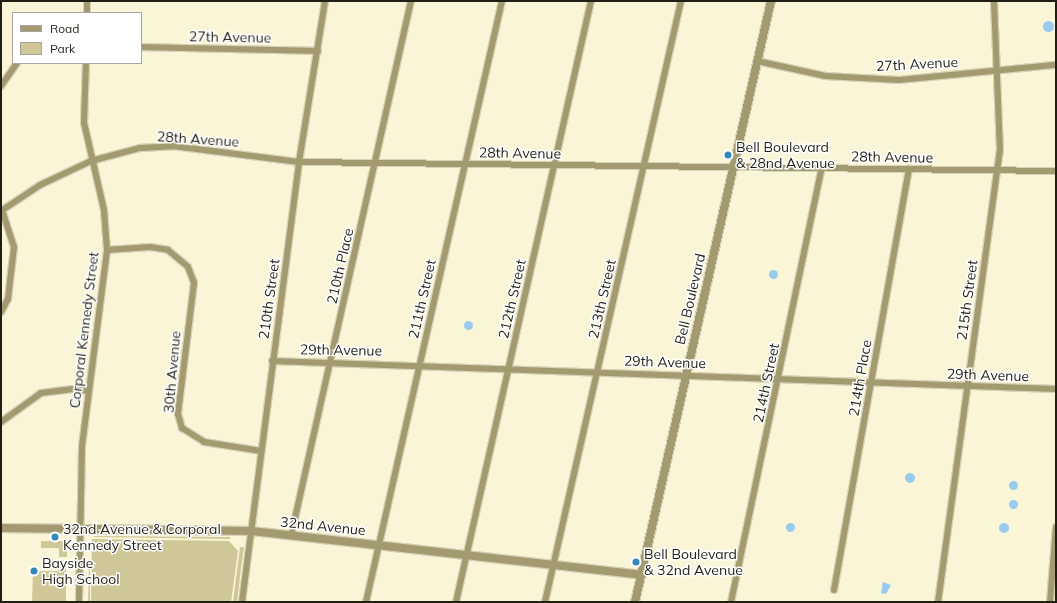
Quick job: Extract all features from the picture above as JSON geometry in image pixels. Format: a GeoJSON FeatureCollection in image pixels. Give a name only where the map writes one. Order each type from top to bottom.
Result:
{"type":"FeatureCollection","features":[{"type":"Feature","properties":{"kind":"street"},"geometry":{"type":"LineString","coordinates":[[87,1],[87,12]]}},
{"type":"Feature","properties":{"kind":"street","name":"210th Street"},"geometry":{"type":"LineString","coordinates":[[242,602],[272,361],[299,162],[325,1]]}},
{"type":"Feature","properties":{"kind":"street","name":"210th Place"},"geometry":{"type":"LineString","coordinates":[[291,536],[412,1]]}},
{"type":"Feature","properties":{"kind":"street","name":"211th Street"},"geometry":{"type":"LineString","coordinates":[[366,602],[502,1]]}},
{"type":"Feature","properties":{"kind":"street","name":"212th Street"},"geometry":{"type":"LineString","coordinates":[[456,602],[591,1]]}},
{"type":"Feature","properties":{"kind":"street","name":"213th Street"},"geometry":{"type":"LineString","coordinates":[[545,602],[681,1]]}},
{"type":"Feature","properties":{"kind":"street","name":"Bell Boulevard"},"geometry":{"type":"LineString","coordinates":[[635,602],[771,1]]}},
{"type":"Feature","properties":{"kind":"street","name":"215th Street"},"geometry":{"type":"LineString","coordinates":[[938,602],[1000,151],[994,1]]}},
{"type":"Feature","properties":{"kind":"street","name":"27th Avenue"},"geometry":{"type":"LineString","coordinates":[[142,47],[318,51]]}},
{"type":"Feature","properties":{"kind":"street","name":"27th Avenue"},"geometry":{"type":"LineString","coordinates":[[757,61],[825,76],[891,79],[1056,65]]}},
{"type":"Feature","properties":{"kind":"street"},"geometry":{"type":"LineString","coordinates":[[1,86],[16,64]]}},
{"type":"Feature","properties":{"kind":"street","name":"Corporal Kennedy Street"},"geometry":{"type":"LineString","coordinates":[[80,602],[82,446],[107,250],[104,210],[90,161],[84,123],[86,64]]}},
{"type":"Feature","properties":{"kind":"street","name":"28th Avenue"},"geometry":{"type":"LineString","coordinates":[[1,211],[40,185],[90,161],[140,148],[173,146],[215,149],[299,162],[1056,171]]}},
{"type":"Feature","properties":{"kind":"street","name":"214th Street"},"geometry":{"type":"LineString","coordinates":[[731,602],[822,168]]}},
{"type":"Feature","properties":{"kind":"street","name":"214th Place"},"geometry":{"type":"LineString","coordinates":[[834,590],[909,169]]}},
{"type":"Feature","properties":{"kind":"street"},"geometry":{"type":"LineString","coordinates":[[1,211],[14,247],[8,299],[1,312]]}},
{"type":"Feature","properties":{"kind":"street","name":"30th Avenue"},"geometry":{"type":"LineString","coordinates":[[107,250],[150,247],[168,250],[181,258],[194,283],[178,414],[182,428],[204,442],[261,451]]}},
{"type":"Feature","properties":{"kind":"street","name":"29th Avenue"},"geometry":{"type":"LineString","coordinates":[[272,361],[331,360],[1056,389]]}},
{"type":"Feature","properties":{"kind":"street"},"geometry":{"type":"LineString","coordinates":[[1,422],[41,393],[73,389],[89,391]]}},
{"type":"Feature","properties":{"kind":"street"},"geometry":{"type":"LineString","coordinates":[[1050,602],[1056,527]]}},
{"type":"Feature","properties":{"kind":"street","name":"32nd Avenue"},"geometry":{"type":"LineString","coordinates":[[1,528],[251,531],[642,575]]}},
{"type":"Feature","properties":{"kind":"green space"},"geometry":{"type":"Polygon","coordinates":[[[94,537],[230,537],[230,539],[94,537]]]}},
{"type":"Feature","properties":{"kind":"green space"},"geometry":{"type":"Polygon","coordinates":[[[92,539],[229,541],[238,551],[231,602],[91,602],[92,539]]]}},
{"type":"Feature","properties":{"kind":"green space"},"geometry":{"type":"Polygon","coordinates":[[[41,541],[67,541],[67,557],[59,557],[59,548],[41,548],[41,541]]]}},
{"type":"Feature","properties":{"kind":"green space"},"geometry":{"type":"Polygon","coordinates":[[[240,547],[244,547],[237,602],[233,602],[240,547]]]}},
{"type":"Feature","properties":{"kind":"green space"},"geometry":{"type":"Polygon","coordinates":[[[59,562],[66,562],[66,602],[32,602],[33,571],[58,571],[59,562]]]}},
{"type":"Feature","properties":{"kind":"green space"},"geometry":{"type":"Polygon","coordinates":[[[89,565],[90,602],[88,602],[89,565]]]}},
{"type":"Feature","properties":{"kind":"water"},"geometry":{"type":"Polygon","coordinates":[[[1046,21],[1050,21],[1052,22],[1052,30],[1046,31],[1043,28],[1043,24],[1046,21]]]}},
{"type":"Feature","properties":{"kind":"water"},"geometry":{"type":"Polygon","coordinates":[[[773,269],[778,274],[773,279],[768,274],[773,269]]]}},
{"type":"Feature","properties":{"kind":"water"},"geometry":{"type":"Polygon","coordinates":[[[468,320],[473,325],[468,330],[463,325],[468,320]]]}},
{"type":"Feature","properties":{"kind":"water"},"geometry":{"type":"Polygon","coordinates":[[[908,473],[912,473],[914,474],[914,482],[908,483],[905,480],[905,476],[908,473]]]}},
{"type":"Feature","properties":{"kind":"water"},"geometry":{"type":"Polygon","coordinates":[[[1013,480],[1018,485],[1013,490],[1008,485],[1013,480]]]}},
{"type":"Feature","properties":{"kind":"water"},"geometry":{"type":"Polygon","coordinates":[[[1011,500],[1015,500],[1017,504],[1015,508],[1011,508],[1009,506],[1009,502],[1011,500]]]}},
{"type":"Feature","properties":{"kind":"water"},"geometry":{"type":"Polygon","coordinates":[[[790,522],[795,527],[790,532],[785,527],[790,522]]]}},
{"type":"Feature","properties":{"kind":"water"},"geometry":{"type":"Polygon","coordinates":[[[1002,523],[1006,523],[1009,528],[1006,533],[1002,533],[999,530],[999,526],[1002,523]]]}},
{"type":"Feature","properties":{"kind":"water"},"geometry":{"type":"Polygon","coordinates":[[[883,582],[891,585],[886,594],[881,593],[883,582]]]}},
{"type":"Feature","properties":{"kind":"place","name":"Bell Boulevard & 28nd Avenue"},"geometry":{"type":"Point","coordinates":[728,155]}},
{"type":"Feature","properties":{"kind":"place","name":"32nd Avenue & Corporal Kennedy Street"},"geometry":{"type":"Point","coordinates":[55,537]}},
{"type":"Feature","properties":{"kind":"place","name":"Bell Boulevard & 32nd Avenue"},"geometry":{"type":"Point","coordinates":[636,562]}},
{"type":"Feature","properties":{"kind":"place","name":"Bayside High School"},"geometry":{"type":"Point","coordinates":[34,571]}}]}
